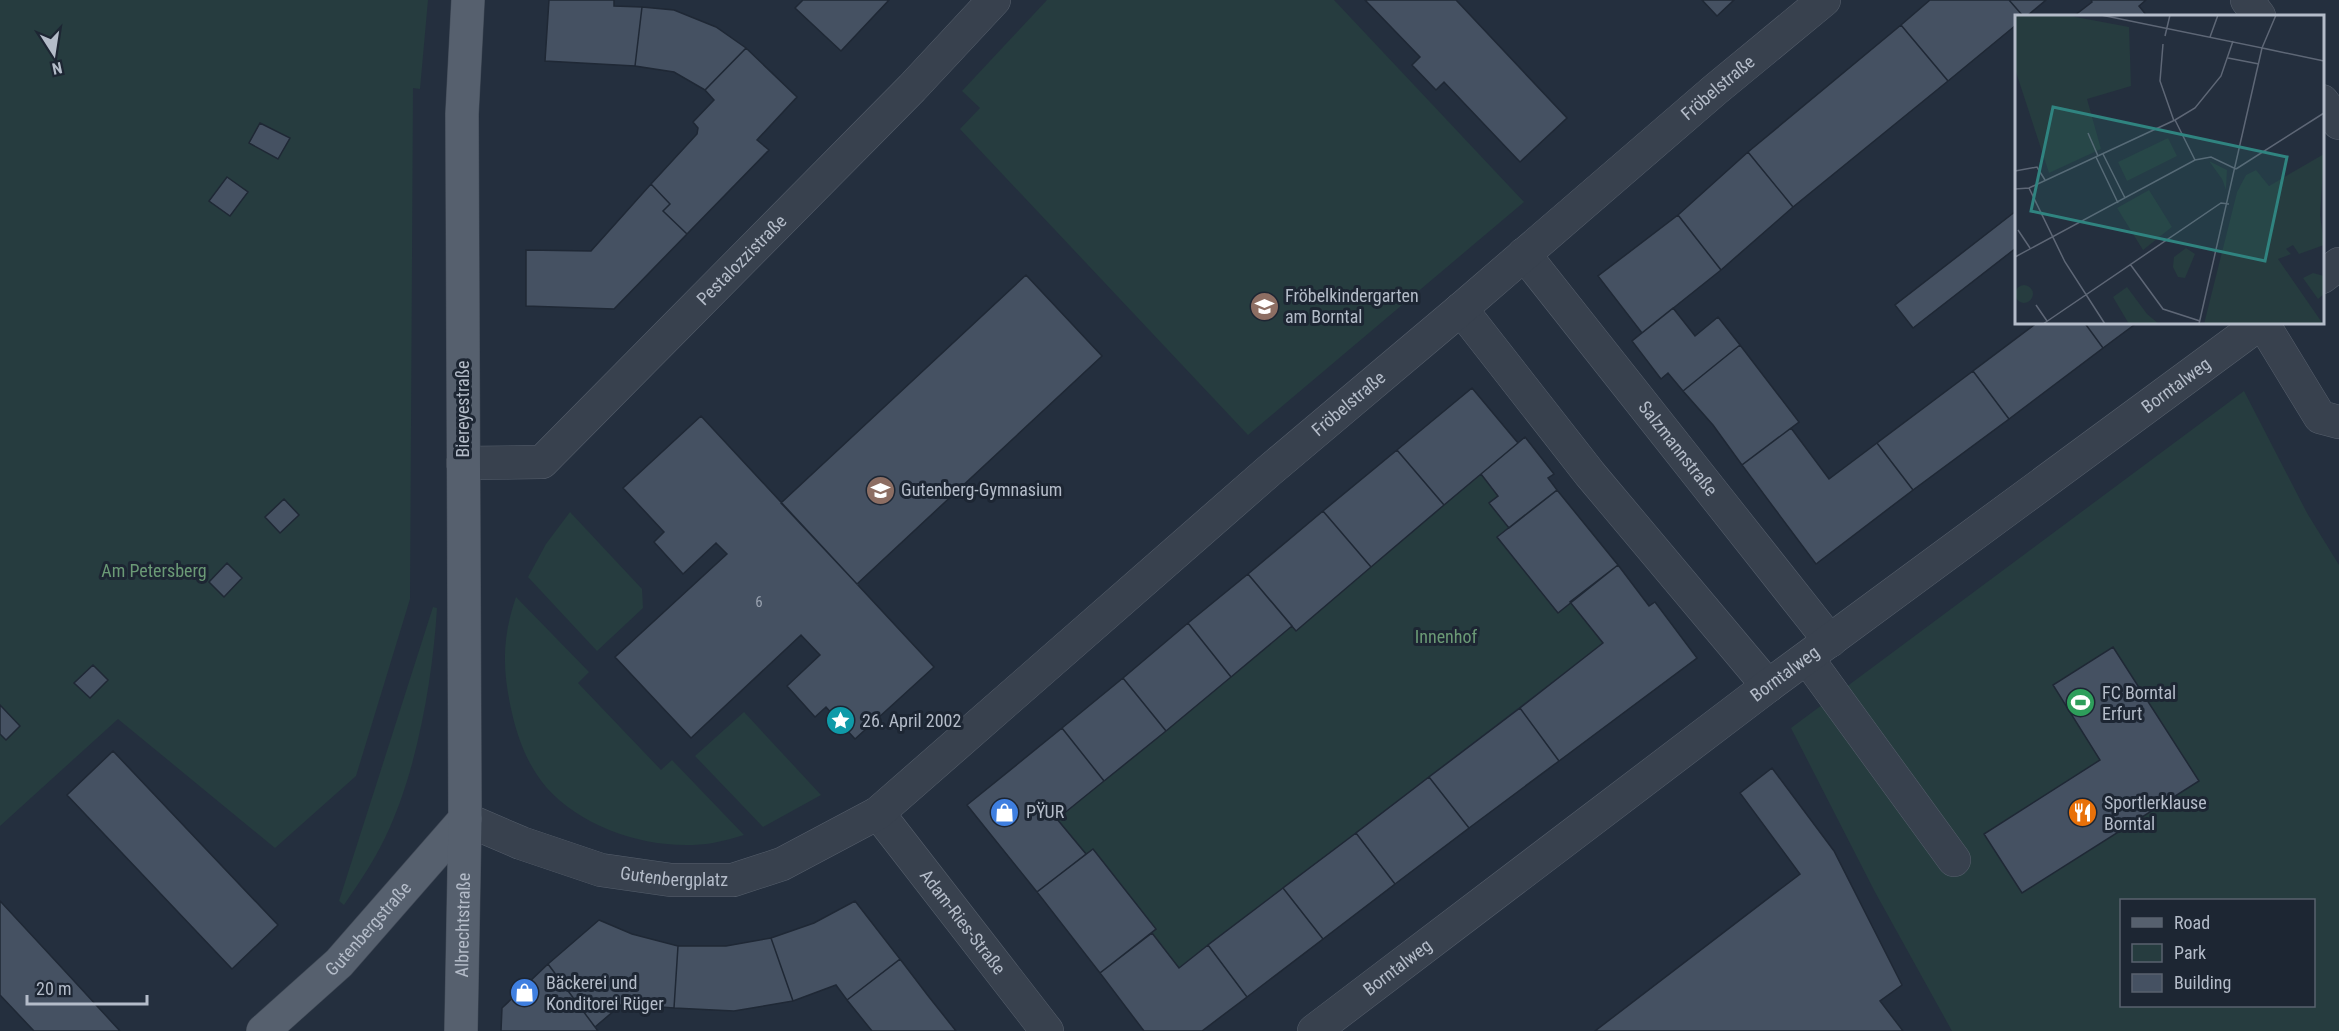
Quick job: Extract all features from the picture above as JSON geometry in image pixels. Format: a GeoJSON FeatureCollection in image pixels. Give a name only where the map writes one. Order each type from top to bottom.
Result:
{"type":"FeatureCollection","features":[{"type":"Feature","properties":{"kind":"main road","name":"Biereyestraße"},"geometry":{"type":"LineString","coordinates":[[465,819],[462,126],[468,0]]}},
{"type":"Feature","properties":{"kind":"main road","name":"Gutenbergstraße"},"geometry":{"type":"LineString","coordinates":[[263,1031],[339,963],[465,819]]}},
{"type":"Feature","properties":{"kind":"main road","name":"Albrechtstraße"},"geometry":{"type":"LineString","coordinates":[[461,1031],[465,819]]}},
{"type":"Feature","properties":{"kind":"street","name":"Pestalozzistraße"},"geometry":{"type":"LineString","coordinates":[[463,463],[542,462],[912,88],[994,0]]}},
{"type":"Feature","properties":{"kind":"street","name":"Fröbelstraße"},"geometry":{"type":"LineString","coordinates":[[878,813],[1270,470],[1716,89],[1824,0]]}},
{"type":"Feature","properties":{"kind":"street"},"geometry":{"type":"LineString","coordinates":[[2247,0],[2258,15]]}},
{"type":"Feature","properties":{"kind":"street"},"geometry":{"type":"LineString","coordinates":[[2324,104],[2339,123]]}},
{"type":"Feature","properties":{"kind":"street","name":"Salzmannstraße"},"geometry":{"type":"LineString","coordinates":[[1524,254],[1818,650],[1954,860]]}},
{"type":"Feature","properties":{"kind":"street"},"geometry":{"type":"LineString","coordinates":[[2324,275],[2339,264]]}},
{"type":"Feature","properties":{"kind":"street"},"geometry":{"type":"LineString","coordinates":[[1461,309],[1590,474],[1768,686]]}},
{"type":"Feature","properties":{"kind":"street","name":"Borntalweg"},"geometry":{"type":"LineString","coordinates":[[1314,1031],[1768,686],[2259,324]]}},
{"type":"Feature","properties":{"kind":"street","name":"Borntalweg"},"geometry":{"type":"LineString","coordinates":[[2263,324],[2320,417],[2339,422]]}},
{"type":"Feature","properties":{"kind":"street","name":"Gutenbergplatz"},"geometry":{"type":"LineString","coordinates":[[465,819],[521,843],[601,870],[671,880],[733,880],[782,864],[878,813]]}},
{"type":"Feature","properties":{"kind":"street","name":"Adam-Ries-Straße"},"geometry":{"type":"LineString","coordinates":[[878,813],[1047,1031]]}},
{"type":"Feature","properties":{"kind":"green space","name":"Am Petersberg"},"geometry":{"type":"Polygon","coordinates":[[[0,0],[428,0],[420,89],[413,88],[410,599],[356,776],[275,848],[118,719],[0,826],[0,0]]]}},
{"type":"Feature","properties":{"kind":"green space","name":"Fröbelkindergarten am Borntal"},"geometry":{"type":"Polygon","coordinates":[[[1047,0],[1334,0],[1524,202],[1248,435],[960,129],[980,108],[962,91],[1047,0]]]}},
{"type":"Feature","properties":{"kind":"green space","name":"FC Borntal Erfurt"},"geometry":{"type":"Polygon","coordinates":[[[2244,391],[2307,513],[2339,565],[2339,1031],[1952,1031],[1875,892],[1791,728],[2244,391]]]}},
{"type":"Feature","properties":{"kind":"green space","name":"Innenhof"},"geometry":{"type":"Polygon","coordinates":[[[1481,474],[1498,496],[1489,503],[1509,528],[1498,537],[1557,612],[1570,602],[1603,643],[1179,968],[1152,933],[1156,929],[1093,849],[1086,854],[1057,819],[1292,626],[1296,630],[1481,474]]]}},
{"type":"Feature","properties":{"kind":"green space"},"geometry":{"type":"Polygon","coordinates":[[[570,512],[642,589],[643,608],[597,651],[528,577],[546,544],[570,512]]]}},
{"type":"Feature","properties":{"kind":"green space"},"geometry":{"type":"Polygon","coordinates":[[[516,597],[589,672],[578,683],[661,770],[672,760],[744,835],[713,843],[691,845],[645,841],[623,835],[581,816],[546,787],[523,748],[515,726],[507,690],[506,637],[516,597]]]}},
{"type":"Feature","properties":{"kind":"green space"},"geometry":{"type":"Polygon","coordinates":[[[433,607],[437,608],[428,691],[409,776],[385,837],[344,905],[339,901],[433,607]]]}},
{"type":"Feature","properties":{"kind":"green space"},"geometry":{"type":"Polygon","coordinates":[[[744,712],[821,795],[763,827],[695,756],[744,712]]]}},
{"type":"Feature","properties":{"kind":"building"},"geometry":{"type":"Polygon","coordinates":[[[549,0],[614,0],[614,6],[642,7],[635,66],[545,61],[549,0]]]}},
{"type":"Feature","properties":{"kind":"building"},"geometry":{"type":"Polygon","coordinates":[[[803,0],[889,0],[841,51],[795,8],[803,0]]]}},
{"type":"Feature","properties":{"kind":"building"},"geometry":{"type":"Polygon","coordinates":[[[1365,0],[1456,0],[1567,118],[1520,162],[1444,82],[1436,90],[1412,65],[1420,57],[1365,0]]]}},
{"type":"Feature","properties":{"kind":"building"},"geometry":{"type":"Polygon","coordinates":[[[1702,0],[1734,0],[1717,16],[1702,0]]]}},
{"type":"Feature","properties":{"kind":"building"},"geometry":{"type":"Polygon","coordinates":[[[1930,0],[2009,0],[2022,15],[2015,15],[2015,26],[1948,81],[1901,25],[1930,0]]]}},
{"type":"Feature","properties":{"kind":"building"},"geometry":{"type":"Polygon","coordinates":[[[2009,0],[2046,0],[2028,15],[2022,15],[2009,0]]]}},
{"type":"Feature","properties":{"kind":"building"},"geometry":{"type":"Polygon","coordinates":[[[2091,0],[2146,0],[2139,6],[2146,15],[2075,15],[2092,2],[2091,0]]]}},
{"type":"Feature","properties":{"kind":"building"},"geometry":{"type":"Polygon","coordinates":[[[642,7],[674,10],[716,27],[746,48],[705,90],[674,72],[635,66],[642,7]]]}},
{"type":"Feature","properties":{"kind":"building"},"geometry":{"type":"Polygon","coordinates":[[[1901,25],[1948,81],[1793,207],[1748,152],[1901,25]]]}},
{"type":"Feature","properties":{"kind":"building"},"geometry":{"type":"Polygon","coordinates":[[[746,48],[797,97],[757,140],[769,150],[687,234],[663,211],[670,204],[651,184],[697,134],[698,128],[693,122],[714,100],[705,90],[746,48]]]}},
{"type":"Feature","properties":{"kind":"building"},"geometry":{"type":"Polygon","coordinates":[[[260,123],[290,138],[278,159],[249,143],[260,123]]]}},
{"type":"Feature","properties":{"kind":"building"},"geometry":{"type":"Polygon","coordinates":[[[1748,152],[1793,207],[1721,270],[1678,215],[1748,152]]]}},
{"type":"Feature","properties":{"kind":"building"},"geometry":{"type":"Polygon","coordinates":[[[227,177],[248,192],[230,216],[209,201],[227,177]]]}},
{"type":"Feature","properties":{"kind":"building"},"geometry":{"type":"Polygon","coordinates":[[[651,184],[670,204],[663,211],[687,234],[614,309],[526,306],[526,250],[591,251],[651,184]]]}},
{"type":"Feature","properties":{"kind":"building"},"geometry":{"type":"Polygon","coordinates":[[[2015,212],[2015,249],[1913,328],[1895,305],[2015,212]]]}},
{"type":"Feature","properties":{"kind":"building"},"geometry":{"type":"Polygon","coordinates":[[[1678,215],[1721,270],[1642,333],[1598,276],[1678,215]]]}},
{"type":"Feature","properties":{"kind":"building","name":"Gutenberg-Gymnasium"},"geometry":{"type":"Polygon","coordinates":[[[1026,275],[1102,356],[857,584],[781,503],[1026,275]]]}},
{"type":"Feature","properties":{"kind":"building"},"geometry":{"type":"Polygon","coordinates":[[[1673,308],[1695,336],[1718,317],[1740,345],[1683,391],[1668,373],[1661,379],[1632,341],[1673,308]]]}},
{"type":"Feature","properties":{"kind":"building"},"geometry":{"type":"Polygon","coordinates":[[[2035,324],[2085,324],[2103,348],[2009,419],[1973,371],[2035,324]]]}},
{"type":"Feature","properties":{"kind":"building"},"geometry":{"type":"Polygon","coordinates":[[[2085,324],[2135,324],[2103,348],[2085,324]]]}},
{"type":"Feature","properties":{"kind":"building"},"geometry":{"type":"Polygon","coordinates":[[[1740,345],[1799,422],[1742,465],[1713,425],[1683,391],[1740,345]]]}},
{"type":"Feature","properties":{"kind":"building"},"geometry":{"type":"Polygon","coordinates":[[[1973,371],[2009,419],[1913,490],[1877,443],[1973,371]]]}},
{"type":"Feature","properties":{"kind":"building"},"geometry":{"type":"Polygon","coordinates":[[[1472,388],[1518,443],[1444,505],[1397,450],[1472,388]]]}},
{"type":"Feature","properties":{"kind":"building"},"geometry":{"type":"Polygon","coordinates":[[[701,416],[934,667],[855,739],[826,707],[815,717],[787,686],[820,655],[801,635],[691,738],[615,657],[727,554],[716,543],[683,574],[654,542],[664,532],[623,488],[701,416]]]}},
{"type":"Feature","properties":{"kind":"building"},"geometry":{"type":"Polygon","coordinates":[[[1791,428],[1829,479],[1877,443],[1913,490],[1816,564],[1742,465],[1791,428]]]}},
{"type":"Feature","properties":{"kind":"building"},"geometry":{"type":"Polygon","coordinates":[[[1525,437],[1554,474],[1548,478],[1557,490],[1509,528],[1489,503],[1498,496],[1481,474],[1525,437]]]}},
{"type":"Feature","properties":{"kind":"building"},"geometry":{"type":"Polygon","coordinates":[[[1397,450],[1444,505],[1371,567],[1323,511],[1397,450]]]}},
{"type":"Feature","properties":{"kind":"building"},"geometry":{"type":"Polygon","coordinates":[[[1557,490],[1618,565],[1558,613],[1497,537],[1557,490]]]}},
{"type":"Feature","properties":{"kind":"building"},"geometry":{"type":"Polygon","coordinates":[[[284,499],[299,515],[280,533],[265,517],[284,499]]]}},
{"type":"Feature","properties":{"kind":"building"},"geometry":{"type":"Polygon","coordinates":[[[1323,511],[1371,567],[1296,631],[1248,574],[1323,511]]]}},
{"type":"Feature","properties":{"kind":"building"},"geometry":{"type":"Polygon","coordinates":[[[227,563],[242,578],[224,597],[209,582],[227,563]]]}},
{"type":"Feature","properties":{"kind":"building"},"geometry":{"type":"Polygon","coordinates":[[[1618,565],[1649,606],[1655,602],[1697,658],[1559,761],[1520,708],[1603,643],[1570,602],[1618,565]]]}},
{"type":"Feature","properties":{"kind":"building"},"geometry":{"type":"Polygon","coordinates":[[[1248,574],[1292,626],[1231,677],[1188,623],[1248,574]]]}},
{"type":"Feature","properties":{"kind":"building"},"geometry":{"type":"Polygon","coordinates":[[[1188,623],[1231,677],[1166,731],[1123,678],[1188,623]]]}},
{"type":"Feature","properties":{"kind":"building"},"geometry":{"type":"Polygon","coordinates":[[[2113,647],[2199,781],[2022,893],[1984,834],[2100,760],[2053,685],[2113,647]]]}},
{"type":"Feature","properties":{"kind":"building"},"geometry":{"type":"Polygon","coordinates":[[[93,665],[108,680],[90,698],[74,683],[93,665]]]}},
{"type":"Feature","properties":{"kind":"building"},"geometry":{"type":"Polygon","coordinates":[[[1123,678],[1166,731],[1104,781],[1062,728],[1123,678]]]}},
{"type":"Feature","properties":{"kind":"building"},"geometry":{"type":"Polygon","coordinates":[[[0,705],[20,726],[6,740],[0,734],[0,705]]]}},
{"type":"Feature","properties":{"kind":"building"},"geometry":{"type":"Polygon","coordinates":[[[1520,708],[1559,761],[1469,828],[1429,777],[1520,708]]]}},
{"type":"Feature","properties":{"kind":"building"},"geometry":{"type":"Polygon","coordinates":[[[1062,728],[1104,781],[1057,819],[1086,854],[1037,892],[967,805],[1062,728]]]}},
{"type":"Feature","properties":{"kind":"building"},"geometry":{"type":"Polygon","coordinates":[[[113,751],[278,925],[232,969],[67,795],[113,751]]]}},
{"type":"Feature","properties":{"kind":"building"},"geometry":{"type":"Polygon","coordinates":[[[1772,768],[1834,851],[1902,985],[1880,1001],[1903,1031],[1595,1031],[1800,874],[1740,793],[1772,768]]]}},
{"type":"Feature","properties":{"kind":"building"},"geometry":{"type":"Polygon","coordinates":[[[1429,777],[1469,828],[1395,884],[1356,833],[1429,777]]]}},
{"type":"Feature","properties":{"kind":"building"},"geometry":{"type":"Polygon","coordinates":[[[1356,833],[1395,884],[1323,939],[1283,888],[1356,833]]]}},
{"type":"Feature","properties":{"kind":"building"},"geometry":{"type":"Polygon","coordinates":[[[1093,849],[1156,929],[1100,973],[1037,892],[1093,849]]]}},
{"type":"Feature","properties":{"kind":"building"},"geometry":{"type":"Polygon","coordinates":[[[1283,888],[1323,939],[1247,997],[1208,945],[1283,888]]]}},
{"type":"Feature","properties":{"kind":"building"},"geometry":{"type":"Polygon","coordinates":[[[0,901],[120,1031],[34,1031],[0,995],[0,901]]]}},
{"type":"Feature","properties":{"kind":"building"},"geometry":{"type":"Polygon","coordinates":[[[855,901],[900,959],[847,1000],[836,985],[793,1001],[771,938],[814,923],[855,901]]]}},
{"type":"Feature","properties":{"kind":"building"},"geometry":{"type":"Polygon","coordinates":[[[599,920],[632,934],[678,946],[674,1008],[622,1004],[595,1027],[548,964],[599,920]]]}},
{"type":"Feature","properties":{"kind":"building"},"geometry":{"type":"Polygon","coordinates":[[[1152,933],[1179,968],[1208,945],[1247,997],[1202,1031],[1144,1031],[1100,973],[1152,933]]]}},
{"type":"Feature","properties":{"kind":"building"},"geometry":{"type":"Polygon","coordinates":[[[771,938],[793,1001],[734,1011],[674,1008],[678,946],[726,946],[771,938]]]}},
{"type":"Feature","properties":{"kind":"building"},"geometry":{"type":"Polygon","coordinates":[[[900,959],[956,1031],[872,1031],[847,1000],[900,959]]]}},
{"type":"Feature","properties":{"kind":"building"},"geometry":{"type":"Polygon","coordinates":[[[548,964],[598,1031],[501,1031],[502,1008],[548,964]]]}},
{"type":"Feature","properties":{"kind":"place","name":"Fröbelkindergarten am Borntal"},"geometry":{"type":"Point","coordinates":[1264,306]}},
{"type":"Feature","properties":{"kind":"place","name":"Gutenberg-Gymnasium"},"geometry":{"type":"Point","coordinates":[880,490]}},
{"type":"Feature","properties":{"kind":"place","name":"FC Borntal Erfurt"},"geometry":{"type":"Point","coordinates":[2081,703]}},
{"type":"Feature","properties":{"kind":"place","name":"26. April 2002"},"geometry":{"type":"Point","coordinates":[841,721]}},
{"type":"Feature","properties":{"kind":"place","name":"PŸUR"},"geometry":{"type":"Point","coordinates":[1005,812]}},
{"type":"Feature","properties":{"kind":"place","name":"Sportlerklause Borntal"},"geometry":{"type":"Point","coordinates":[2083,813]}},
{"type":"Feature","properties":{"kind":"place","name":"Bäckerei und Konditorei Rüger"},"geometry":{"type":"Point","coordinates":[525,993]}}]}
